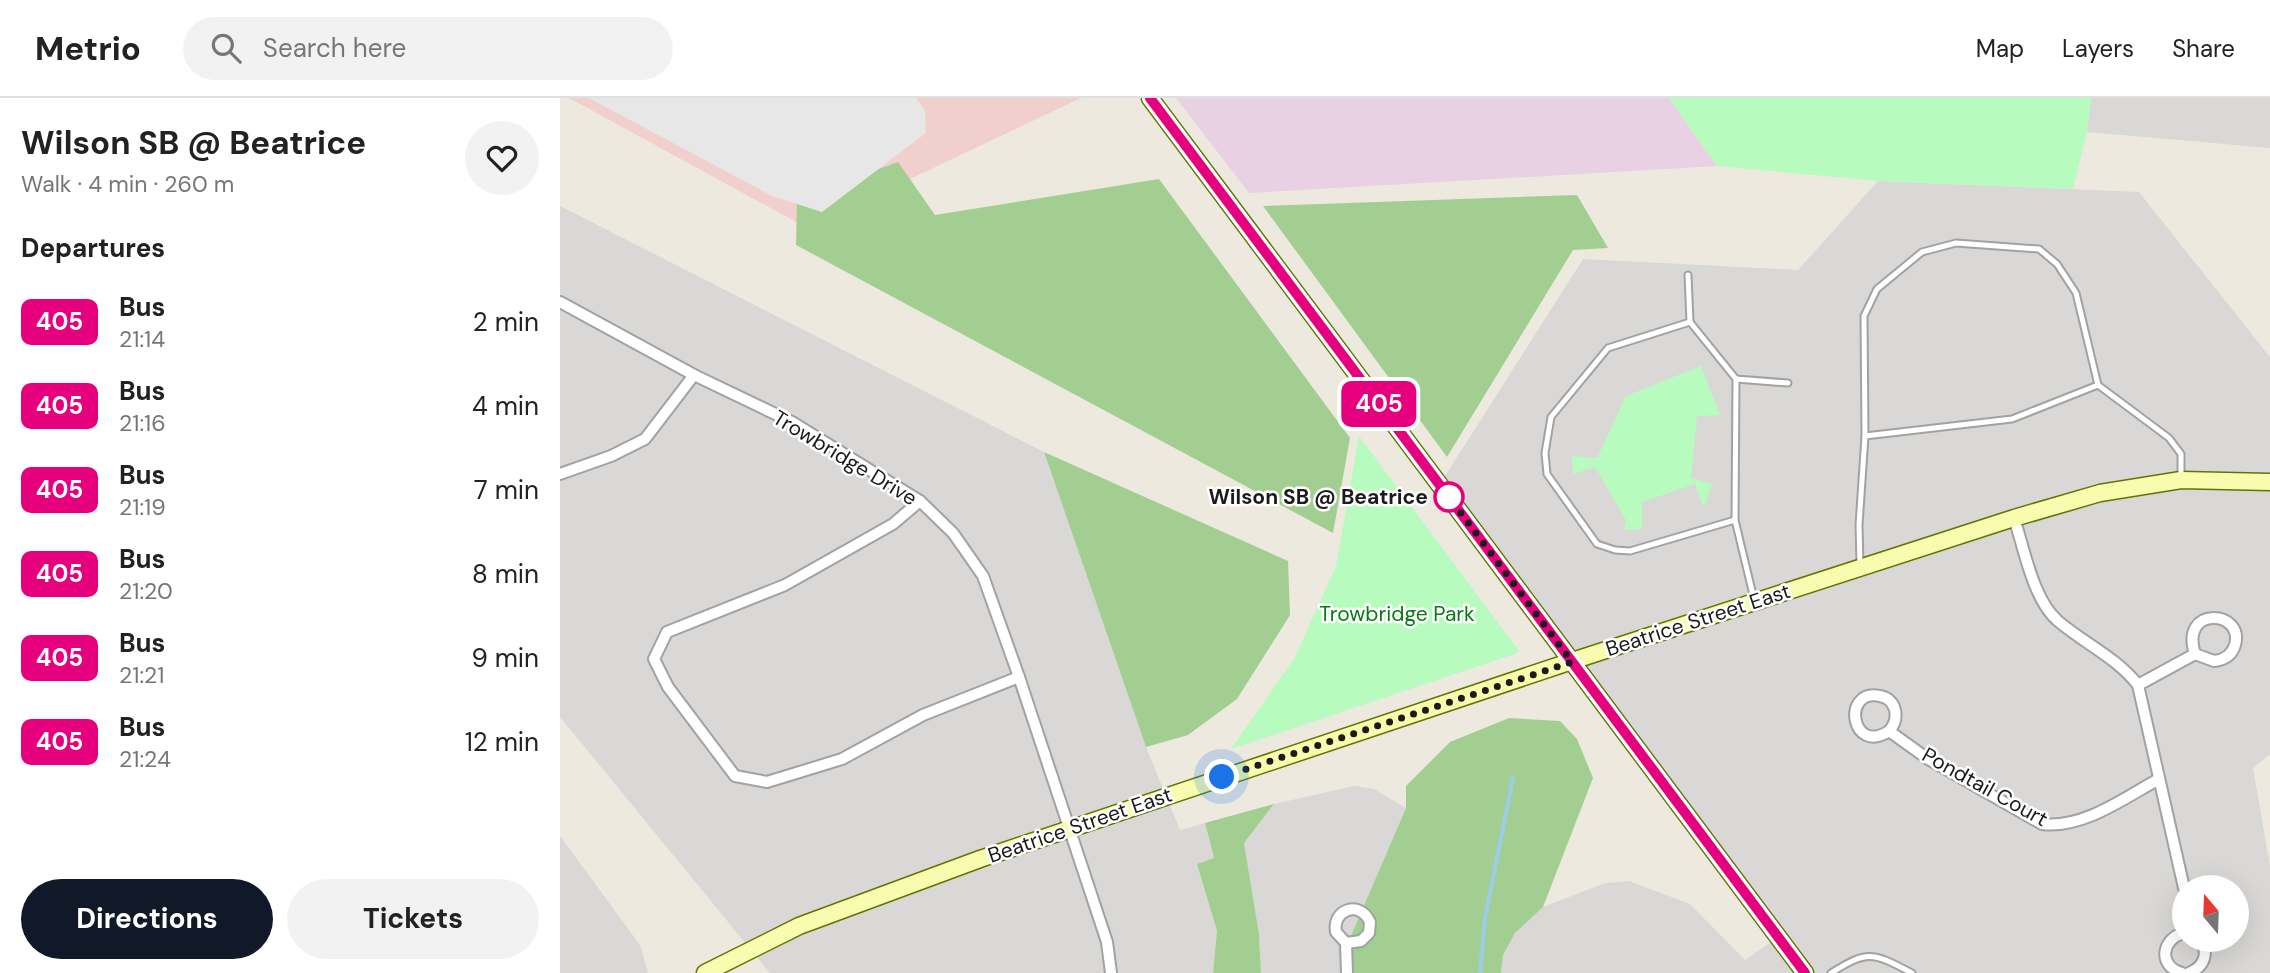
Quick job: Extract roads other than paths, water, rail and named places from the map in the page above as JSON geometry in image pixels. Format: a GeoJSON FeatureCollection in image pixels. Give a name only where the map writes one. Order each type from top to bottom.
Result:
{"type":"FeatureCollection","features":[{"type":"Feature","properties":{"kind":"street"},"geometry":{"type":"LineString","coordinates":[[1150,98],[1805,973]]}},
{"type":"Feature","properties":{"kind":"street","name":"Trowbridge Drive"},"geometry":{"type":"LineString","coordinates":[[560,302],[694,375],[792,422],[920,501],[953,533],[983,576],[1020,677],[1107,942],[1111,973]]}},
{"type":"Feature","properties":{"kind":"street"},"geometry":{"type":"LineString","coordinates":[[560,474],[611,456],[645,439],[694,375]]}},
{"type":"Feature","properties":{"kind":"street","name":"Beatrice Street East"},"geometry":{"type":"LineString","coordinates":[[705,973],[799,926],[1069,828],[2014,518],[2101,493],[2181,480],[2270,482]]}},
{"type":"Feature","properties":{"kind":"street"},"geometry":{"type":"LineString","coordinates":[[920,501],[893,524],[785,585],[667,632],[654,659],[668,687],[735,776],[767,782],[842,759],[923,715],[1020,677]]}},
{"type":"Feature","properties":{"kind":"street"},"geometry":{"type":"LineString","coordinates":[[2014,518],[2039,594],[2047,608],[2057,620],[2123,667],[2138,685],[2182,875]]}},
{"type":"Feature","properties":{"kind":"street"},"geometry":{"type":"LineString","coordinates":[[2138,685],[2195,654],[2214,661],[2228,657],[2236,637],[2230,624],[2217,617],[2197,625],[2192,638],[2195,654]]}},
{"type":"Feature","properties":{"kind":"street","name":"Pondtail Court"},"geometry":{"type":"LineString","coordinates":[[1889,731],[1928,759],[2042,824],[2058,826],[2075,822],[2159,779]]}},
{"type":"Feature","properties":{"kind":"street"},"geometry":{"type":"LineString","coordinates":[[2172,938],[2165,950],[2165,956],[2171,968],[2182,973]]}},
{"type":"Feature","properties":{"kind":"street"},"geometry":{"type":"LineString","coordinates":[[1346,943],[1347,973]]}},
{"type":"Feature","properties":{"kind":"street"},"geometry":{"type":"LineString","coordinates":[[2189,973],[2200,966],[2204,960],[2204,952]]}},
{"type":"Feature","properties":{"kind":"lane"},"geometry":{"type":"LineString","coordinates":[[1860,567],[1859,525],[1865,436],[1864,316],[1877,289],[1922,252],[1956,243],[2039,249],[2057,264],[2076,293],[2098,385],[2169,438],[2180,454],[2181,480]]}},
{"type":"Feature","properties":{"kind":"lane"},"geometry":{"type":"LineString","coordinates":[[1688,275],[1690,322],[1736,379],[1735,520],[1755,602]]}},
{"type":"Feature","properties":{"kind":"lane"},"geometry":{"type":"LineString","coordinates":[[1690,322],[1608,348],[1551,416],[1545,453],[1547,474],[1597,544],[1615,550],[1630,551],[1735,520]]}},
{"type":"Feature","properties":{"kind":"lane"},"geometry":{"type":"LineString","coordinates":[[1736,379],[1788,383]]}},
{"type":"Feature","properties":{"kind":"lane"},"geometry":{"type":"LineString","coordinates":[[1865,436],[2012,419],[2098,385]]}},
{"type":"Feature","properties":{"kind":"lane"},"geometry":{"type":"LineString","coordinates":[[1831,973],[1855,958],[1871,956],[1885,959],[1912,973]]}},
{"type":"Feature","properties":{"kind":"waterway"},"geometry":{"type":"LineString","coordinates":[[1480,973],[1485,918],[1513,778]]}},
{"type":"Feature","properties":{"kind":"place","name":"Wilson SB @ Beatrice"},"geometry":{"type":"Point","coordinates":[1449,497]}},
{"type":"Feature","properties":{"kind":"park label","name":"Trowbridge Park"},"geometry":{"type":"Point","coordinates":[1397,614]}}]}
